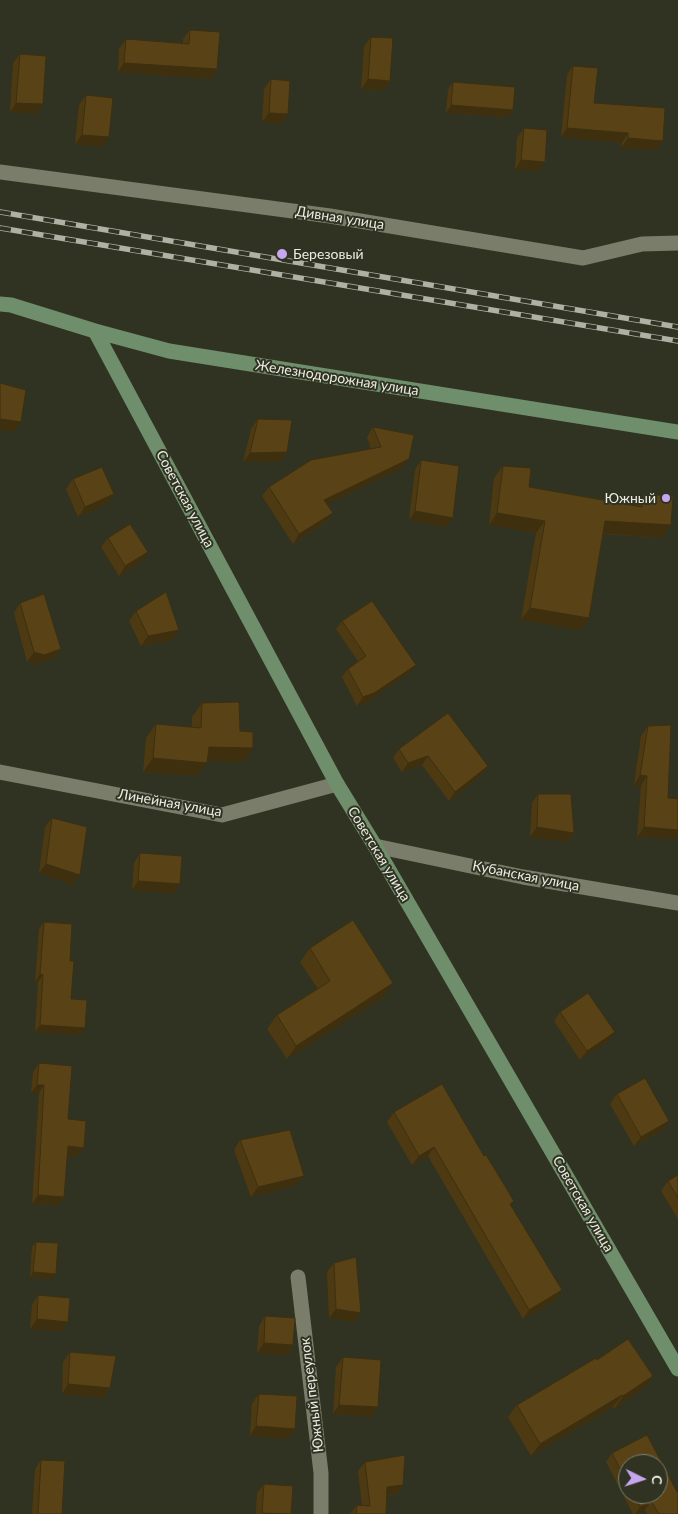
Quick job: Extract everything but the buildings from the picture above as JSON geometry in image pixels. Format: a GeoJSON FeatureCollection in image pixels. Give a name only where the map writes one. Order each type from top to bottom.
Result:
{"type":"FeatureCollection","features":[{"type":"Feature","properties":{"kind":"street","name":"Дивная улица"},"geometry":{"type":"LineString","coordinates":[[0,172],[330,216],[584,258],[642,244],[678,243]]}},
{"type":"Feature","properties":{"kind":"street","name":"Железнодорожная улица"},"geometry":{"type":"LineString","coordinates":[[0,304],[11,305],[169,351],[678,432]]}},
{"type":"Feature","properties":{"kind":"street","name":"Советская улица"},"geometry":{"type":"LineString","coordinates":[[95,331],[337,784],[375,846],[678,1369]]}},
{"type":"Feature","properties":{"kind":"street","name":"Линейная улица"},"geometry":{"type":"LineString","coordinates":[[0,772],[222,815],[337,784]]}},
{"type":"Feature","properties":{"kind":"street","name":"Кубанская улица"},"geometry":{"type":"LineString","coordinates":[[375,846],[523,877],[677,905]]}},
{"type":"Feature","properties":{"kind":"street","name":"Южный переулок"},"geometry":{"type":"LineString","coordinates":[[298,1277],[321,1473],[321,1514]]}},
{"type":"Feature","properties":{"kind":"railway"},"geometry":{"type":"LineString","coordinates":[[0,212],[678,327]]}},
{"type":"Feature","properties":{"kind":"railway"},"geometry":{"type":"LineString","coordinates":[[0,228],[678,341]]}},
{"type":"Feature","properties":{"kind":"place","name":"Березовый"},"geometry":{"type":"Point","coordinates":[282,254]}},
{"type":"Feature","properties":{"kind":"place","name":"Южный"},"geometry":{"type":"Point","coordinates":[666,498]}}]}
